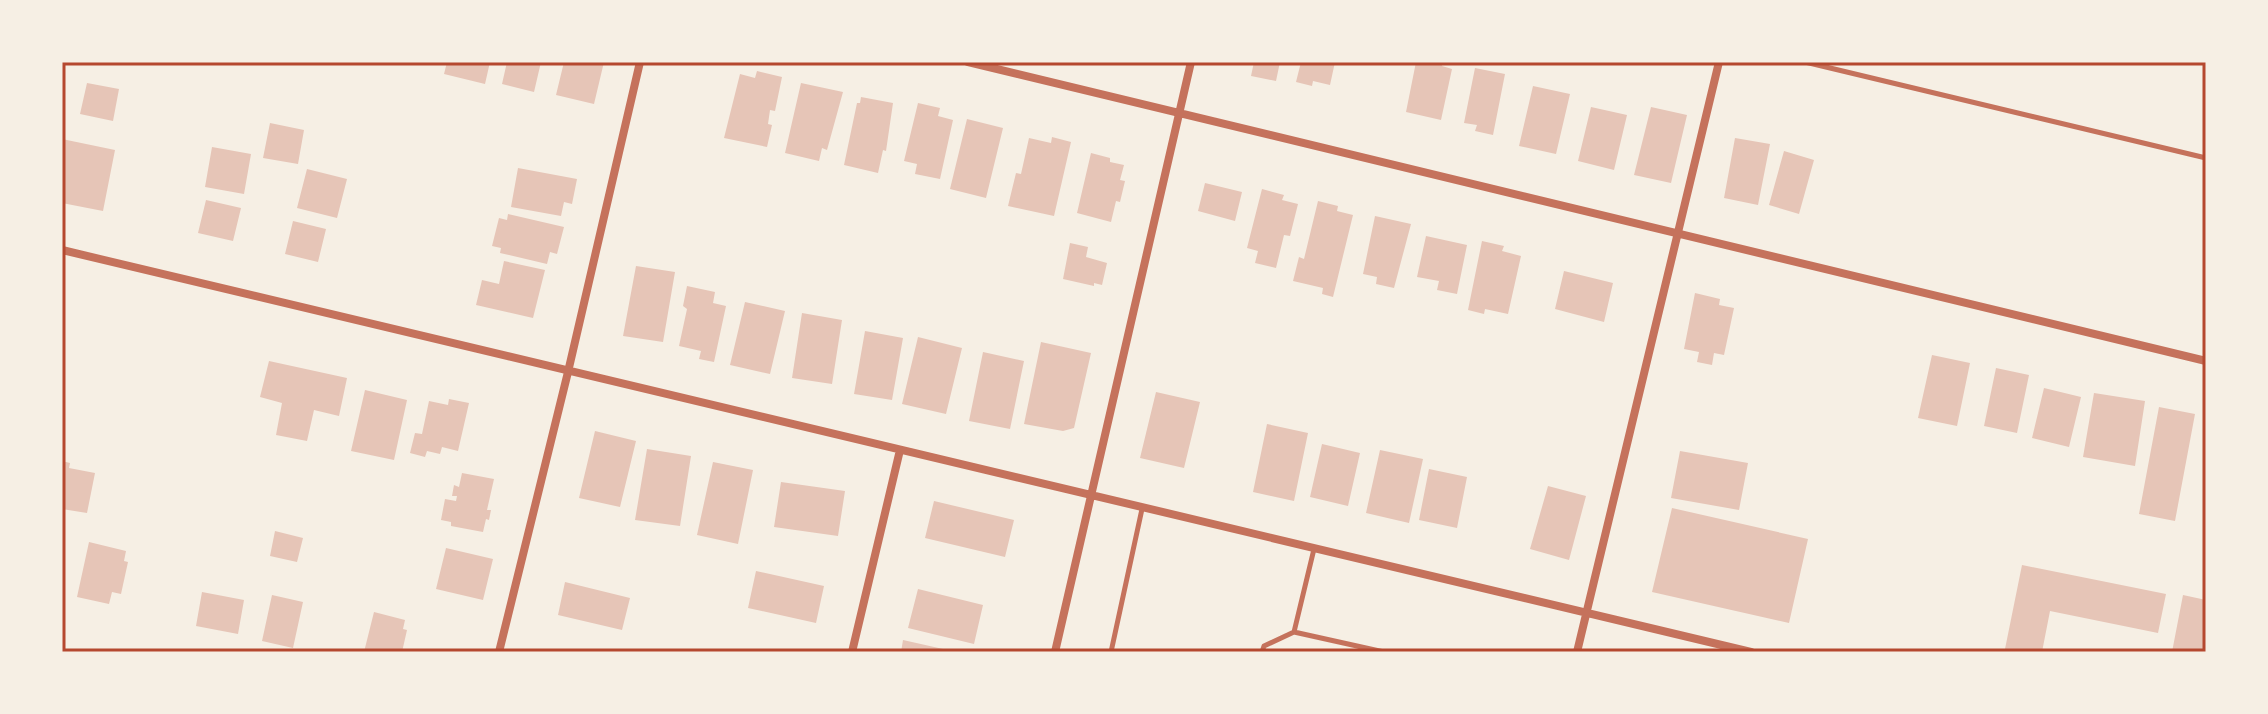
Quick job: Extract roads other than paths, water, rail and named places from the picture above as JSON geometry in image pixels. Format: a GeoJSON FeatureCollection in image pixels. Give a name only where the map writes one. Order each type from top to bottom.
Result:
{"type":"FeatureCollection","features":[{"type":"Feature","properties":{"kind":"street"},"geometry":{"type":"LineString","coordinates":[[499,652],[640,62]]}},
{"type":"Feature","properties":{"kind":"street"},"geometry":{"type":"LineString","coordinates":[[968,62],[2206,361]]}},
{"type":"Feature","properties":{"kind":"street"},"geometry":{"type":"LineString","coordinates":[[1055,652],[1191,62]]}},
{"type":"Feature","properties":{"kind":"street"},"geometry":{"type":"LineString","coordinates":[[1577,652],[1719,62]]}},
{"type":"Feature","properties":{"kind":"street"},"geometry":{"type":"LineString","coordinates":[[62,250],[1751,652]]}},
{"type":"Feature","properties":{"kind":"street"},"geometry":{"type":"LineString","coordinates":[[852,652],[900,450]]}},
{"type":"Feature","properties":{"kind":"lane"},"geometry":{"type":"LineString","coordinates":[[1805,62],[2206,158]]}},
{"type":"Feature","properties":{"kind":"lane"},"geometry":{"type":"LineString","coordinates":[[1111,652],[1142,509]]}},
{"type":"Feature","properties":{"kind":"lane"},"geometry":{"type":"LineString","coordinates":[[1294,632],[1314,549]]}},
{"type":"Feature","properties":{"kind":"lane"},"geometry":{"type":"LineString","coordinates":[[1262,652],[1264,646],[1294,632],[1384,652]]}}]}
